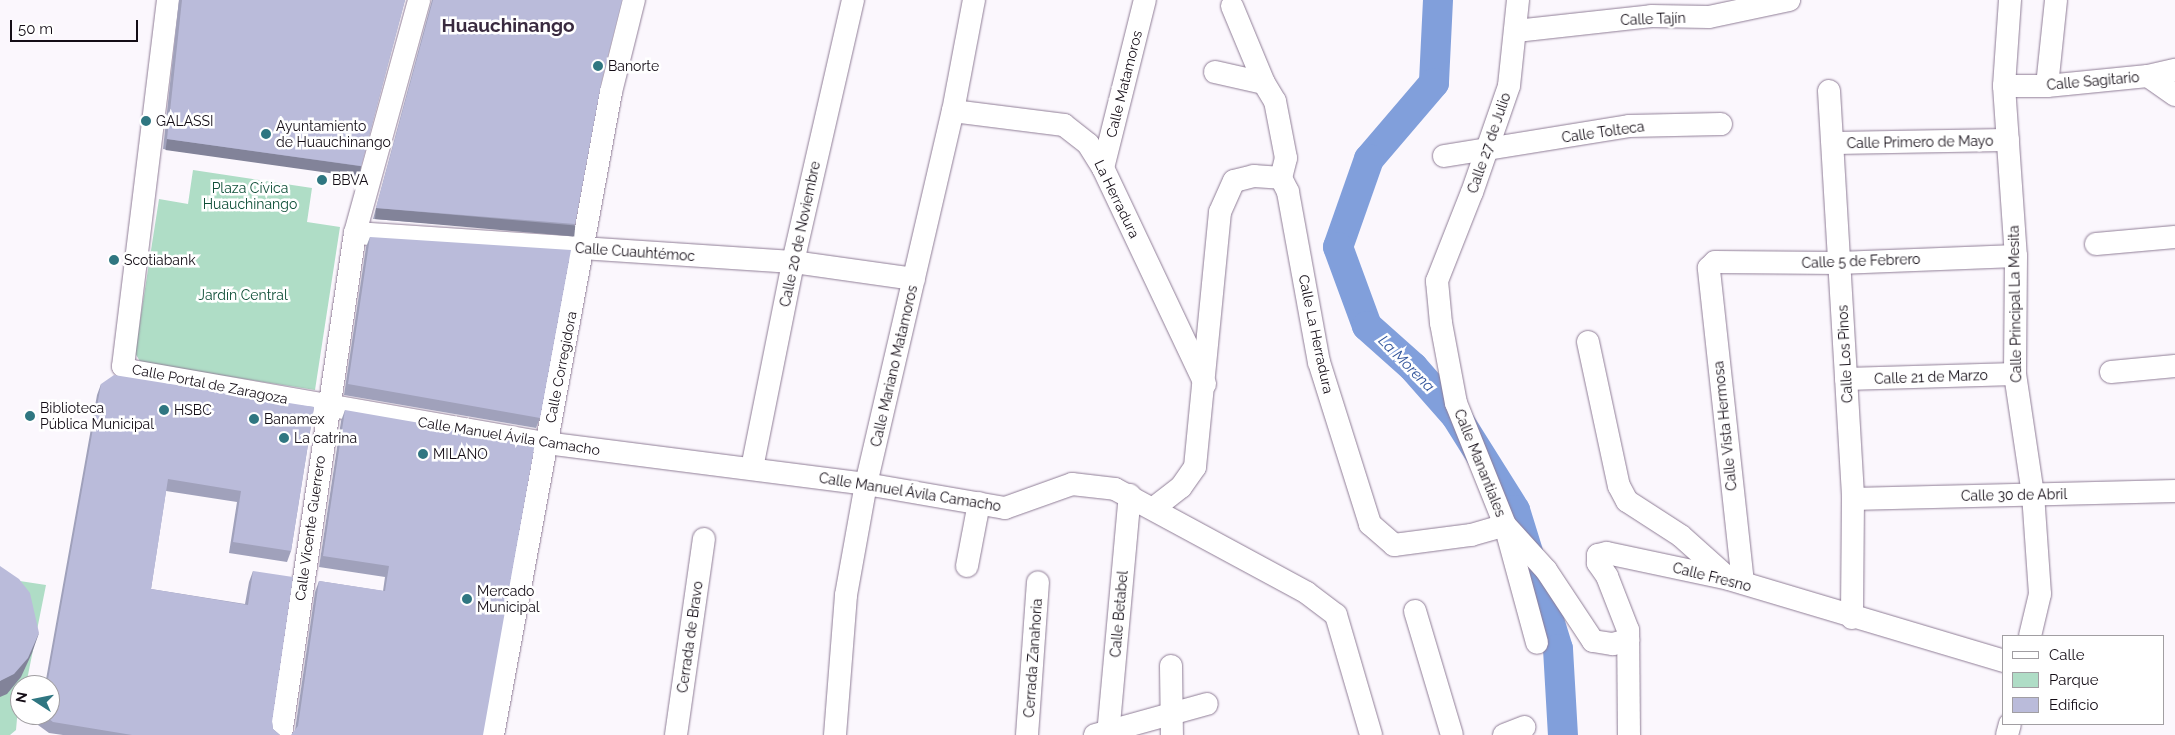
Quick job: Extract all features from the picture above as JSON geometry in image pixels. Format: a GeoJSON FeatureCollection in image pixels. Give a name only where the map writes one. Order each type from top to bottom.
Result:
{"type":"FeatureCollection","features":[{"type":"Feature","properties":{"kind":"street","name":"Calle Portal de Zaragoza"},"geometry":{"type":"LineString","coordinates":[[168,0],[123,366],[132,370],[327,406]]}},
{"type":"Feature","properties":{"kind":"street","name":"Calle Vicente Guerrero"},"geometry":{"type":"LineString","coordinates":[[281,735],[327,406],[355,233],[419,0]]}},
{"type":"Feature","properties":{"kind":"street","name":"Calle Corregidora"},"geometry":{"type":"LineString","coordinates":[[493,735],[546,443],[585,249],[611,92],[634,0]]}},
{"type":"Feature","properties":{"kind":"street","name":"Calle 20 de Noviembre"},"geometry":{"type":"LineString","coordinates":[[752,468],[793,262],[852,0]]}},
{"type":"Feature","properties":{"kind":"street","name":"Calle Mariano Matamoros"},"geometry":{"type":"LineString","coordinates":[[835,735],[846,595],[866,484],[953,111],[974,0]]}},
{"type":"Feature","properties":{"kind":"street","name":"Calle Matamoros"},"geometry":{"type":"LineString","coordinates":[[1103,168],[1145,0]]}},
{"type":"Feature","properties":{"kind":"street","name":"Calle 27 de Julio"},"geometry":{"type":"LineString","coordinates":[[1437,281],[1509,86],[1518,0]]}},
{"type":"Feature","properties":{"kind":"street","name":"Calle Tajín"},"geometry":{"type":"LineString","coordinates":[[1516,30],[1650,16],[1708,17],[1789,0]]}},
{"type":"Feature","properties":{"kind":"street","name":"Calle Principal La Mesita"},"geometry":{"type":"LineString","coordinates":[[2010,0],[2004,86],[2016,256],[2015,374],[2033,494],[2040,594],[2030,635]]}},
{"type":"Feature","properties":{"kind":"street"},"geometry":{"type":"LineString","coordinates":[[2046,86],[2056,0]]}},
{"type":"Feature","properties":{"kind":"street"},"geometry":{"type":"LineString","coordinates":[[1154,508],[1181,487],[1195,467],[1205,384],[1220,212],[1234,181],[1254,176],[1281,178],[1286,158],[1275,101],[1264,83],[1232,6]]}},
{"type":"Feature","properties":{"kind":"street"},"geometry":{"type":"LineString","coordinates":[[2148,76],[2175,70]]}},
{"type":"Feature","properties":{"kind":"street"},"geometry":{"type":"LineString","coordinates":[[1215,72],[1264,83]]}},
{"type":"Feature","properties":{"kind":"street","name":"Calle Sagitario"},"geometry":{"type":"LineString","coordinates":[[2004,86],[2046,86],[2148,76],[2175,96]]}},
{"type":"Feature","properties":{"kind":"street","name":"Calle Los Pinos"},"geometry":{"type":"LineString","coordinates":[[1830,91],[1853,499],[1852,618]]}},
{"type":"Feature","properties":{"kind":"street","name":"La Herradura"},"geometry":{"type":"LineString","coordinates":[[953,111],[1064,125],[1088,144],[1103,168],[1205,384]]}},
{"type":"Feature","properties":{"kind":"street","name":"Calle Tolteca"},"geometry":{"type":"LineString","coordinates":[[1444,156],[1629,126],[1721,124]]}},
{"type":"Feature","properties":{"kind":"street","name":"Calle Primero de Mayo"},"geometry":{"type":"LineString","coordinates":[[1833,143],[2008,140]]}},
{"type":"Feature","properties":{"kind":"street","name":"Calle La Herradura"},"geometry":{"type":"LineString","coordinates":[[1281,178],[1288,192],[1319,362],[1370,524],[1394,545],[1470,535],[1505,525]]}},
{"type":"Feature","properties":{"kind":"street","name":"Calle Cuauhtémoc"},"geometry":{"type":"LineString","coordinates":[[355,233],[793,262],[914,279]]}},
{"type":"Feature","properties":{"kind":"street"},"geometry":{"type":"LineString","coordinates":[[2096,244],[2175,238]]}},
{"type":"Feature","properties":{"kind":"street","name":"Calle 5 de Febrero"},"geometry":{"type":"LineString","coordinates":[[1708,268],[1715,262],[1839,263],[2016,256]]}},
{"type":"Feature","properties":{"kind":"street","name":"Calle Vista Hermosa"},"geometry":{"type":"LineString","coordinates":[[1708,268],[1736,581]]}},
{"type":"Feature","properties":{"kind":"street","name":"Calle Manantiales"},"geometry":{"type":"LineString","coordinates":[[1437,281],[1456,403],[1505,525],[1546,570],[1593,641],[1612,644],[1628,640]]}},
{"type":"Feature","properties":{"kind":"street"},"geometry":{"type":"LineString","coordinates":[[1588,342],[1619,486],[1627,501],[1681,536],[1736,581]]}},
{"type":"Feature","properties":{"kind":"street"},"geometry":{"type":"LineString","coordinates":[[2111,372],[2175,366]]}},
{"type":"Feature","properties":{"kind":"street","name":"Calle 21 de Marzo"},"geometry":{"type":"LineString","coordinates":[[1846,379],[2015,374]]}},
{"type":"Feature","properties":{"kind":"street","name":"Calle Manuel Ávila Camacho"},"geometry":{"type":"LineString","coordinates":[[327,406],[546,443],[866,484],[1005,508],[1072,484],[1115,490],[1130,495],[1307,592],[1336,615],[1371,735]]}},
{"type":"Feature","properties":{"kind":"street","name":"Calle 30 de Abril"},"geometry":{"type":"LineString","coordinates":[[1853,499],[2175,491]]}},
{"type":"Feature","properties":{"kind":"street","name":"Calle Betabel"},"geometry":{"type":"LineString","coordinates":[[1104,734],[1130,495]]}},
{"type":"Feature","properties":{"kind":"street"},"geometry":{"type":"LineString","coordinates":[[967,566],[979,503]]}},
{"type":"Feature","properties":{"kind":"street"},"geometry":{"type":"LineString","coordinates":[[1505,525],[1537,643]]}},
{"type":"Feature","properties":{"kind":"street","name":"Cerrada de Bravo"},"geometry":{"type":"LineString","coordinates":[[676,735],[704,539]]}},
{"type":"Feature","properties":{"kind":"street","name":"Calle Fresno"},"geometry":{"type":"LineString","coordinates":[[1629,735],[1628,630],[1607,576],[1598,563],[1598,555],[1607,553],[1736,581],[1852,618],[2002,660]]}},
{"type":"Feature","properties":{"kind":"street","name":"Cerrada Zanahoria"},"geometry":{"type":"LineString","coordinates":[[1027,735],[1038,582]]}},
{"type":"Feature","properties":{"kind":"street"},"geometry":{"type":"LineString","coordinates":[[1415,611],[1452,735]]}},
{"type":"Feature","properties":{"kind":"street"},"geometry":{"type":"LineString","coordinates":[[1171,666],[1172,724]]}},
{"type":"Feature","properties":{"kind":"street"},"geometry":{"type":"LineString","coordinates":[[1104,734],[1172,724],[1207,704]]}},
{"type":"Feature","properties":{"kind":"street"},"geometry":{"type":"LineString","coordinates":[[1504,735],[1525,728]]}},
{"type":"Feature","properties":{"kind":"green space","name":"Jardín Central"},"geometry":{"type":"Polygon","coordinates":[[[193,170],[312,188],[307,222],[340,227],[315,390],[141,363],[135,353],[159,199],[188,204],[193,170]]]}},
{"type":"Feature","properties":{"kind":"green space"},"geometry":{"type":"Polygon","coordinates":[[[0,578],[46,585],[28,675],[10,675],[10,725],[16,725],[16,730],[10,735],[0,735],[0,578]]]}},
{"type":"Feature","properties":{"kind":"building"},"geometry":{"type":"Polygon","coordinates":[[[182,0],[405,0],[361,166],[167,139],[182,0]]]}},
{"type":"Feature","properties":{"kind":"building"},"geometry":{"type":"Polygon","coordinates":[[[433,0],[622,0],[602,78],[575,224],[376,208],[433,0]]]}},
{"type":"Feature","properties":{"kind":"building"},"geometry":{"type":"Polygon","coordinates":[[[370,237],[571,250],[540,418],[348,384],[370,237]]]}},
{"type":"Feature","properties":{"kind":"building"},"geometry":{"type":"Polygon","coordinates":[[[114,375],[314,407],[291,551],[233,542],[241,491],[168,479],[151,589],[248,605],[253,571],[293,577],[272,722],[273,729],[280,735],[132,735],[60,723],[60,675],[49,675],[101,384],[114,375]]]}},
{"type":"Feature","properties":{"kind":"building"},"geometry":{"type":"Polygon","coordinates":[[[345,410],[535,443],[483,735],[291,735],[298,726],[319,581],[385,591],[389,566],[323,556],[345,410]]]}},
{"type":"Feature","properties":{"kind":"building"},"geometry":{"type":"Polygon","coordinates":[[[0,566],[19,579],[30,593],[39,633],[28,658],[14,674],[0,681],[0,566]]]}},
{"type":"Feature","properties":{"kind":"waterway","name":"La Morena"},"geometry":{"type":"LineString","coordinates":[[1438,0],[1434,83],[1369,159],[1338,247],[1367,326],[1413,367],[1456,416],[1515,510],[1558,649],[1563,735]]}},
{"type":"Feature","properties":{"kind":"place","name":"Banorte"},"geometry":{"type":"Point","coordinates":[598,66]}},
{"type":"Feature","properties":{"kind":"place","name":"GALASSI"},"geometry":{"type":"Point","coordinates":[146,121]}},
{"type":"Feature","properties":{"kind":"place","name":"Ayuntamiento de Huauchinango"},"geometry":{"type":"Point","coordinates":[266,134]}},
{"type":"Feature","properties":{"kind":"place","name":"BBVA"},"geometry":{"type":"Point","coordinates":[322,180]}},
{"type":"Feature","properties":{"kind":"place","name":"Scotiabank"},"geometry":{"type":"Point","coordinates":[114,260]}},
{"type":"Feature","properties":{"kind":"place","name":"HSBC"},"geometry":{"type":"Point","coordinates":[164,410]}},
{"type":"Feature","properties":{"kind":"place","name":"Biblioteca Pública Municipal"},"geometry":{"type":"Point","coordinates":[30,416]}},
{"type":"Feature","properties":{"kind":"place","name":"Banamex"},"geometry":{"type":"Point","coordinates":[254,419]}},
{"type":"Feature","properties":{"kind":"place","name":"La catrina"},"geometry":{"type":"Point","coordinates":[284,438]}},
{"type":"Feature","properties":{"kind":"place","name":"MILANO"},"geometry":{"type":"Point","coordinates":[423,454]}},
{"type":"Feature","properties":{"kind":"place","name":"Mercado Municipal"},"geometry":{"type":"Point","coordinates":[467,599]}},
{"type":"Feature","properties":{"kind":"district","name":"Huauchinango"},"geometry":{"type":"Point","coordinates":[508,26]}},
{"type":"Feature","properties":{"kind":"park label","name":"Plaza Cívica Huauchinango"},"geometry":{"type":"Point","coordinates":[250,196]}}]}
